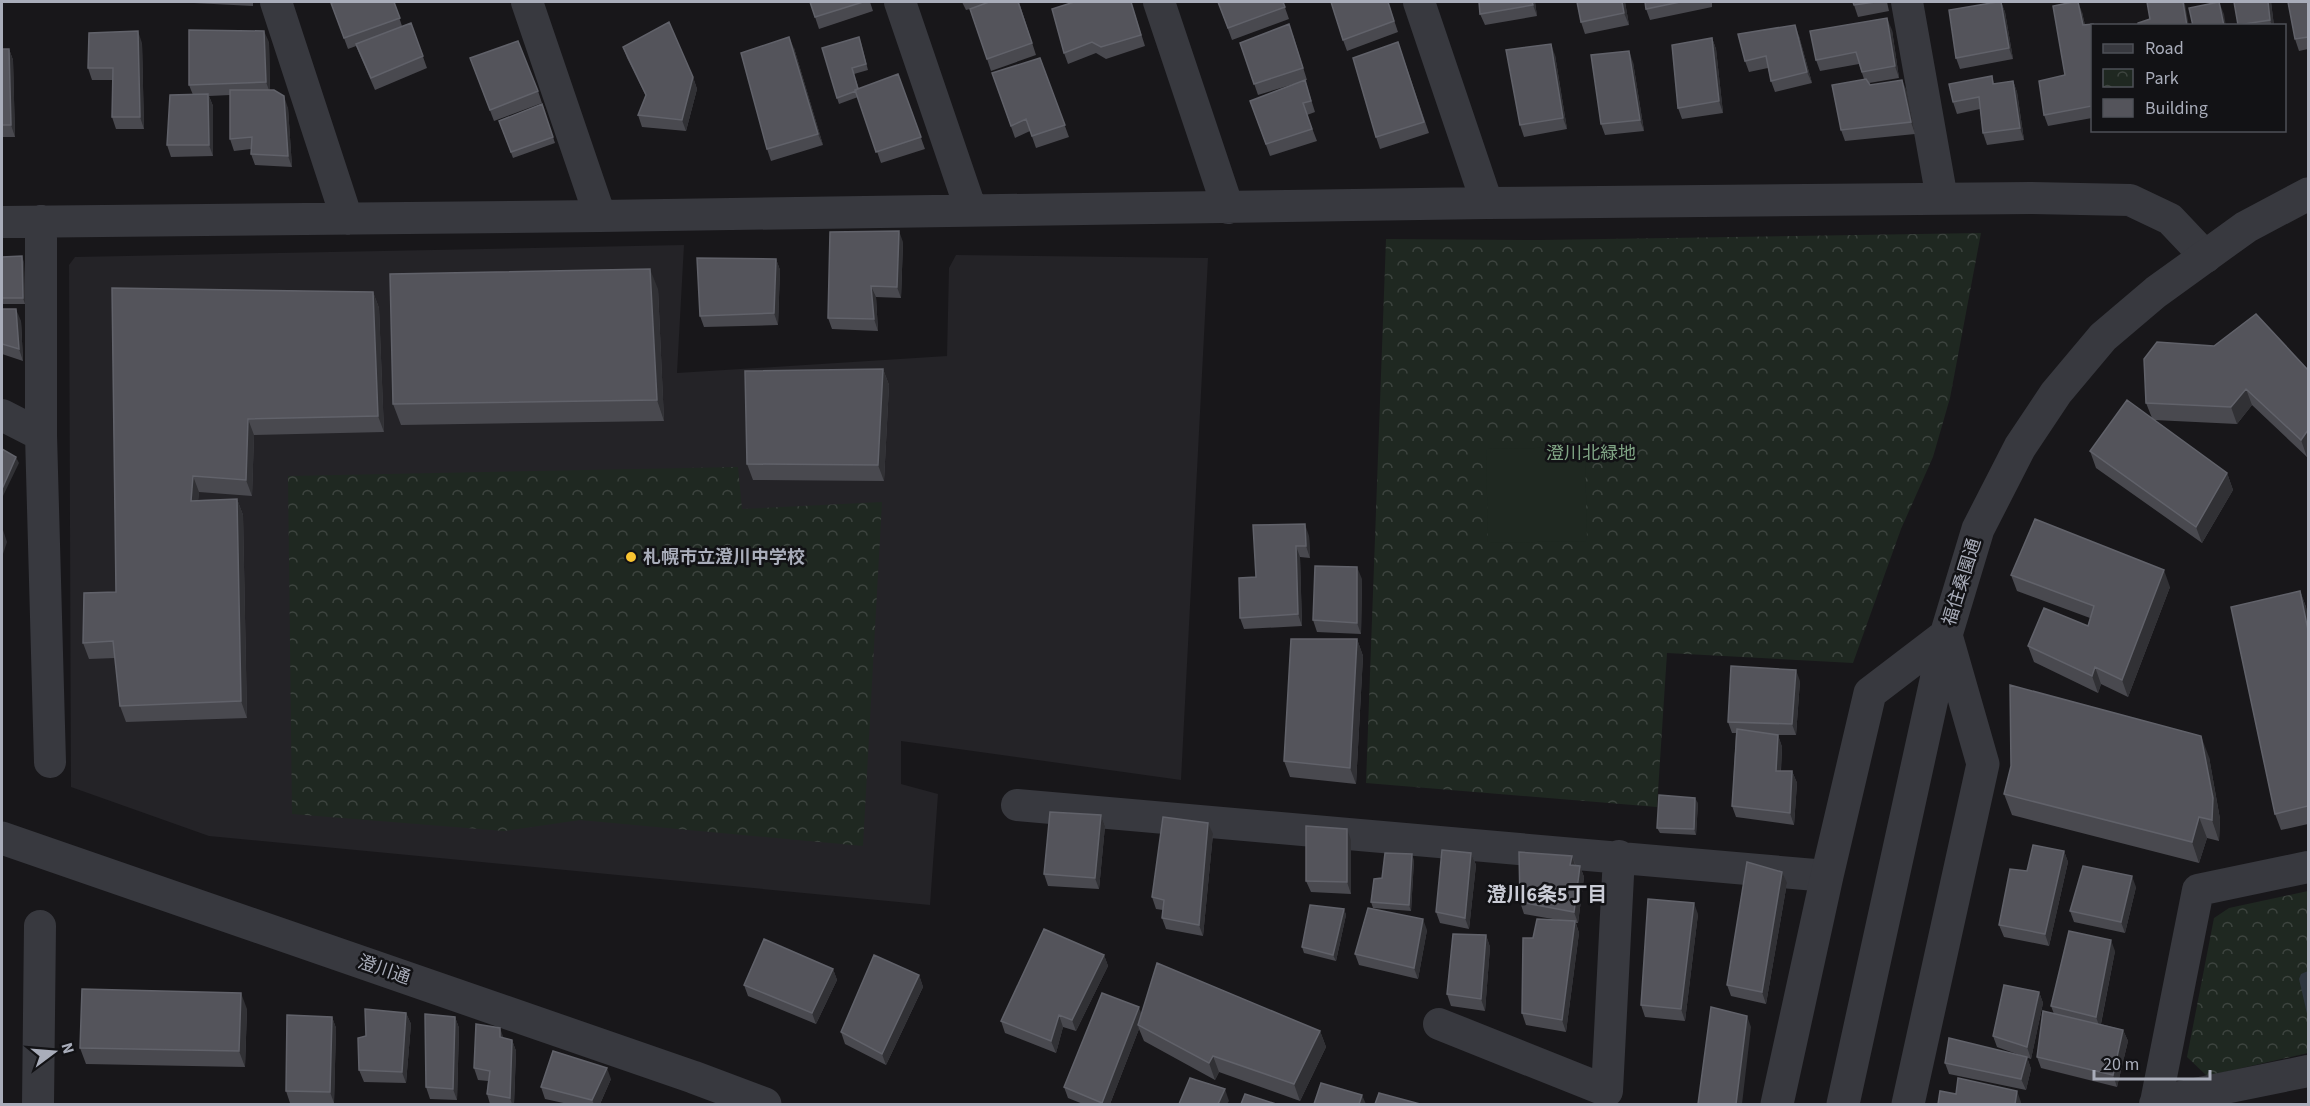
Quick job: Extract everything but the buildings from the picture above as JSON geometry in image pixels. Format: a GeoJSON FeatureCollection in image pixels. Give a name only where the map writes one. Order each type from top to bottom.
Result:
{"type":"FeatureCollection","features":[{"type":"Feature","properties":{"kind":"street"},"geometry":{"type":"LineString","coordinates":[[276,2],[347,219]]}},
{"type":"Feature","properties":{"kind":"street"},"geometry":{"type":"LineString","coordinates":[[527,2],[600,216]]}},
{"type":"Feature","properties":{"kind":"street"},"geometry":{"type":"LineString","coordinates":[[900,2],[971,210]]}},
{"type":"Feature","properties":{"kind":"street"},"geometry":{"type":"LineString","coordinates":[[1159,2],[1228,207]]}},
{"type":"Feature","properties":{"kind":"street"},"geometry":{"type":"LineString","coordinates":[[1419,2],[1487,203]]}},
{"type":"Feature","properties":{"kind":"street"},"geometry":{"type":"LineString","coordinates":[[1907,2],[1942,199]]}},
{"type":"Feature","properties":{"kind":"street","name":"福住桑園通"},"geometry":{"type":"LineString","coordinates":[[1843,1104],[1921,739],[1946,635],[1978,529],[2020,447],[2056,393],[2103,337],[2156,292],[2246,227],[2308,194]]}},
{"type":"Feature","properties":{"kind":"street"},"geometry":{"type":"LineString","coordinates":[[2,222],[1487,203],[1942,199],[2130,200],[2170,219],[2206,257]]}},
{"type":"Feature","properties":{"kind":"street"},"geometry":{"type":"LineString","coordinates":[[41,221],[41,435],[50,762]]}},
{"type":"Feature","properties":{"kind":"street"},"geometry":{"type":"LineString","coordinates":[[2,415],[41,435]]}},
{"type":"Feature","properties":{"kind":"street"},"geometry":{"type":"LineString","coordinates":[[1777,1104],[1870,693],[1946,635],[1983,764],[1908,1104]]}},
{"type":"Feature","properties":{"kind":"street"},"geometry":{"type":"LineString","coordinates":[[1017,806],[1619,856],[1827,876]]}},
{"type":"Feature","properties":{"kind":"street","name":"澄川通"},"geometry":{"type":"LineString","coordinates":[[2,838],[765,1104]]}},
{"type":"Feature","properties":{"kind":"street"},"geometry":{"type":"LineString","coordinates":[[1439,1024],[1607,1091],[1619,856]]}},
{"type":"Feature","properties":{"kind":"street"},"geometry":{"type":"LineString","coordinates":[[2308,867],[2198,890],[2156,1103],[2308,1071]]}},
{"type":"Feature","properties":{"kind":"street"},"geometry":{"type":"LineString","coordinates":[[38,1104],[40,926]]}},
{"type":"Feature","properties":{"kind":"shaded area","name":"札幌市立澄川中学校"},"geometry":{"type":"Polygon","coordinates":[[[684,245],[677,373],[947,356],[949,268],[956,255],[1208,258],[1181,780],[901,741],[901,784],[938,794],[930,905],[209,836],[71,787],[69,265],[75,257],[684,245]]]}},
{"type":"Feature","properties":{"kind":"shaded area"},"geometry":{"type":"Polygon","coordinates":[[[2308,971],[2308,1018],[2299,979],[2301,974],[2308,971]]]}},
{"type":"Feature","properties":{"kind":"green space","name":"澄川北緑地"},"geometry":{"type":"Polygon","coordinates":[[[1981,233],[1950,398],[1933,457],[1901,529],[1853,663],[1667,653],[1657,807],[1366,783],[1386,239],[1540,240],[1981,233]]]}},
{"type":"Feature","properties":{"kind":"green space"},"geometry":{"type":"Polygon","coordinates":[[[1585,447],[1587,541],[1488,543],[1486,449],[1585,447]]]}},
{"type":"Feature","properties":{"kind":"green space"},"geometry":{"type":"Polygon","coordinates":[[[738,467],[742,509],[882,502],[863,846],[580,820],[504,831],[292,814],[288,476],[738,467]]]}},
{"type":"Feature","properties":{"kind":"green space"},"geometry":{"type":"Polygon","coordinates":[[[2308,891],[2308,1053],[2207,1076],[2187,1057],[2214,918],[2229,908],[2308,891]]]}},
{"type":"Feature","properties":{"kind":"place","name":"札幌市立澄川中学校"},"geometry":{"type":"Point","coordinates":[631,557]}},
{"type":"Feature","properties":{"kind":"district","name":"澄川6条5丁目"},"geometry":{"type":"Point","coordinates":[1547,895]}}]}
